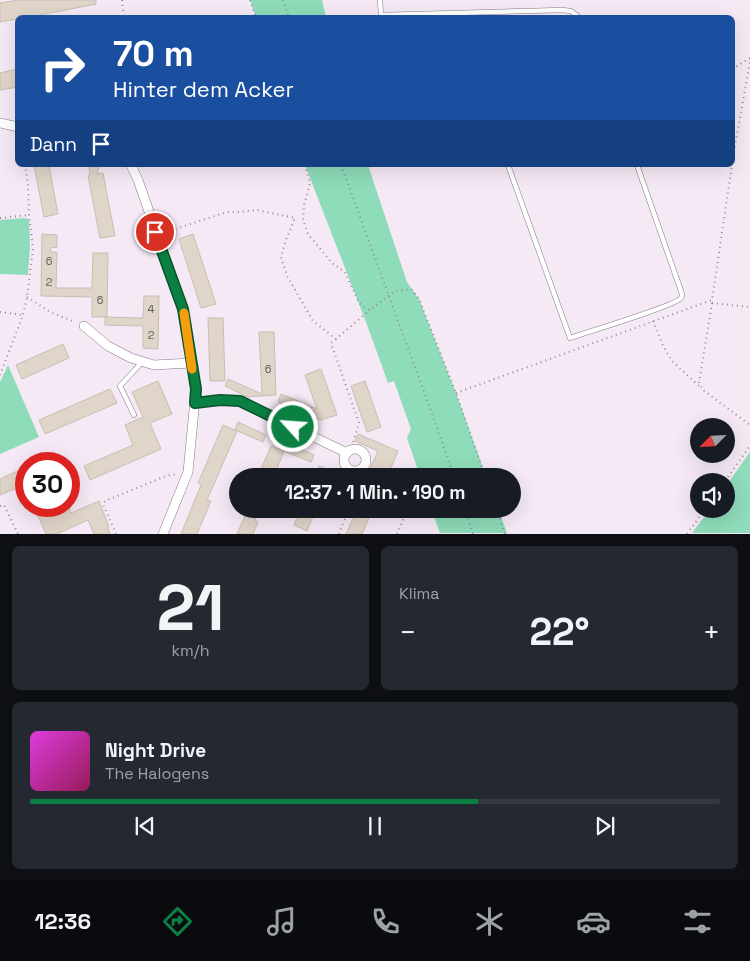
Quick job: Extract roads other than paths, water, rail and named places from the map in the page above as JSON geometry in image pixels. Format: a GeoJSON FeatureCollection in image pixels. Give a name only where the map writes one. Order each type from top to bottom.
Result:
{"type":"FeatureCollection","features":[{"type":"Feature","properties":{"kind":"street"},"geometry":{"type":"LineString","coordinates":[[0,123],[15,126]]}},
{"type":"Feature","properties":{"kind":"street"},"geometry":{"type":"LineString","coordinates":[[132,167],[183,309],[196,389],[188,472],[163,534]]}},
{"type":"Feature","properties":{"kind":"street"},"geometry":{"type":"LineString","coordinates":[[84,326],[108,346],[131,358],[154,365],[191,363]]}},
{"type":"Feature","properties":{"kind":"street"},"geometry":{"type":"LineString","coordinates":[[195,403],[220,400],[240,401],[349,451],[361,450],[367,458],[366,466],[364,468]]}},
{"type":"Feature","properties":{"kind":"street"},"geometry":{"type":"LineString","coordinates":[[348,468],[345,464],[345,456],[349,451]]}},
{"type":"Feature","properties":{"kind":"lane"},"geometry":{"type":"LineString","coordinates":[[380,0],[381,15],[458,15],[562,10],[571,11],[576,15]]}},
{"type":"Feature","properties":{"kind":"lane"},"geometry":{"type":"LineString","coordinates":[[509,167],[570,338],[657,309],[682,298],[681,290],[638,167]]}},
{"type":"Feature","properties":{"kind":"lane"},"geometry":{"type":"LineString","coordinates":[[134,415],[120,386],[143,361]]}}]}
